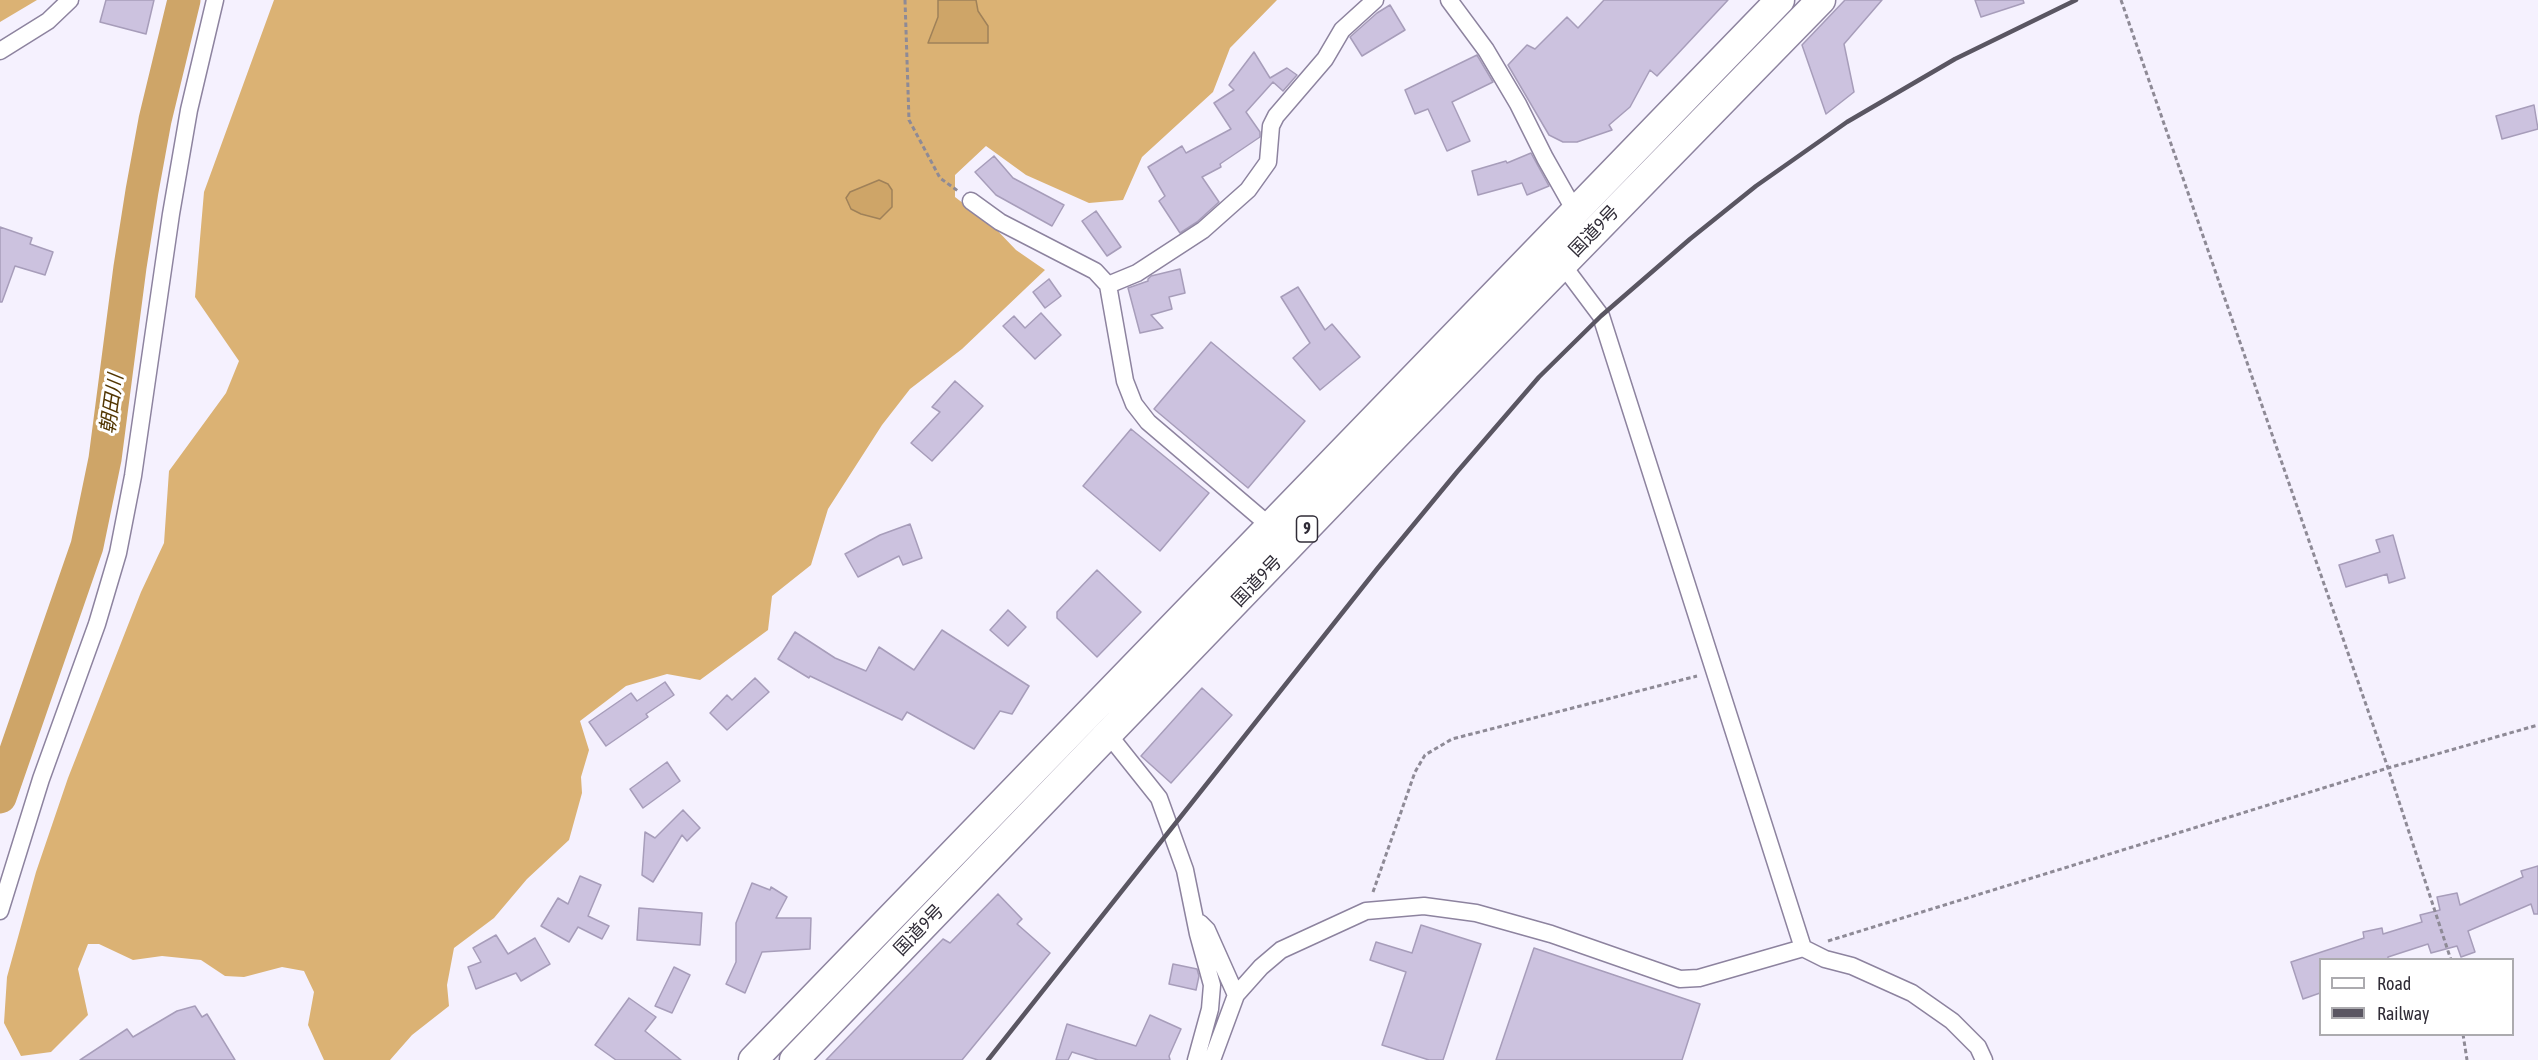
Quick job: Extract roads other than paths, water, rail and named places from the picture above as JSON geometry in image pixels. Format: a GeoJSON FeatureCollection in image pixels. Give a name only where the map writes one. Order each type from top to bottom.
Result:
{"type":"FeatureCollection","features":[{"type":"Feature","properties":{"kind":"highway","name":"国道9号"},"geometry":{"type":"LineString","coordinates":[[753,1060],[1780,0]]}},
{"type":"Feature","properties":{"kind":"highway","name":"国道9号"},"geometry":{"type":"LineString","coordinates":[[794,1060],[1562,264],[1821,0]]}},
{"type":"Feature","properties":{"kind":"street"},"geometry":{"type":"LineString","coordinates":[[0,51],[48,21],[69,0]]}},
{"type":"Feature","properties":{"kind":"street"},"geometry":{"type":"LineString","coordinates":[[0,911],[41,779],[97,624],[118,553],[133,476],[173,202],[189,110],[215,0]]}},
{"type":"Feature","properties":{"kind":"street"},"geometry":{"type":"LineString","coordinates":[[1108,285],[1137,273],[1203,230],[1248,190],[1268,162],[1271,126],[1276,116],[1326,59],[1341,30],[1375,0]]}},
{"type":"Feature","properties":{"kind":"street"},"geometry":{"type":"LineString","coordinates":[[1449,0],[1492,58],[1575,211]]}},
{"type":"Feature","properties":{"kind":"street"},"geometry":{"type":"LineString","coordinates":[[971,201],[1000,222],[1095,272],[1108,285],[1125,381],[1134,404],[1149,422],[1270,525]]}},
{"type":"Feature","properties":{"kind":"street"},"geometry":{"type":"LineString","coordinates":[[1562,264],[1601,316],[1803,948]]}},
{"type":"Feature","properties":{"kind":"street"},"geometry":{"type":"LineString","coordinates":[[1108,734],[1159,798],[1185,870],[1212,985],[1210,1009],[1196,1060]]}},
{"type":"Feature","properties":{"kind":"street"},"geometry":{"type":"LineString","coordinates":[[1212,1060],[1236,995],[1261,967],[1281,950],[1366,911],[1424,906],[1476,913],[1551,934],[1680,979],[1699,978],[1803,948],[1912,993],[1952,1021],[1978,1047],[1984,1060]]}},
{"type":"Feature","properties":{"kind":"street"},"geometry":{"type":"LineString","coordinates":[[1196,919],[1207,930],[1236,995]]}},
{"type":"Feature","properties":{"kind":"waterway","name":"朝田川"},"geometry":{"type":"LineString","coordinates":[[0,797],[87,546],[105,459],[142,191],[155,120],[184,0]]}},
{"type":"Feature","properties":{"kind":"railway"},"geometry":{"type":"LineString","coordinates":[[988,1060],[1377,569],[1539,377],[1601,316],[1690,239],[1756,186],[1847,122],[1955,59],[2076,0]]}}]}
